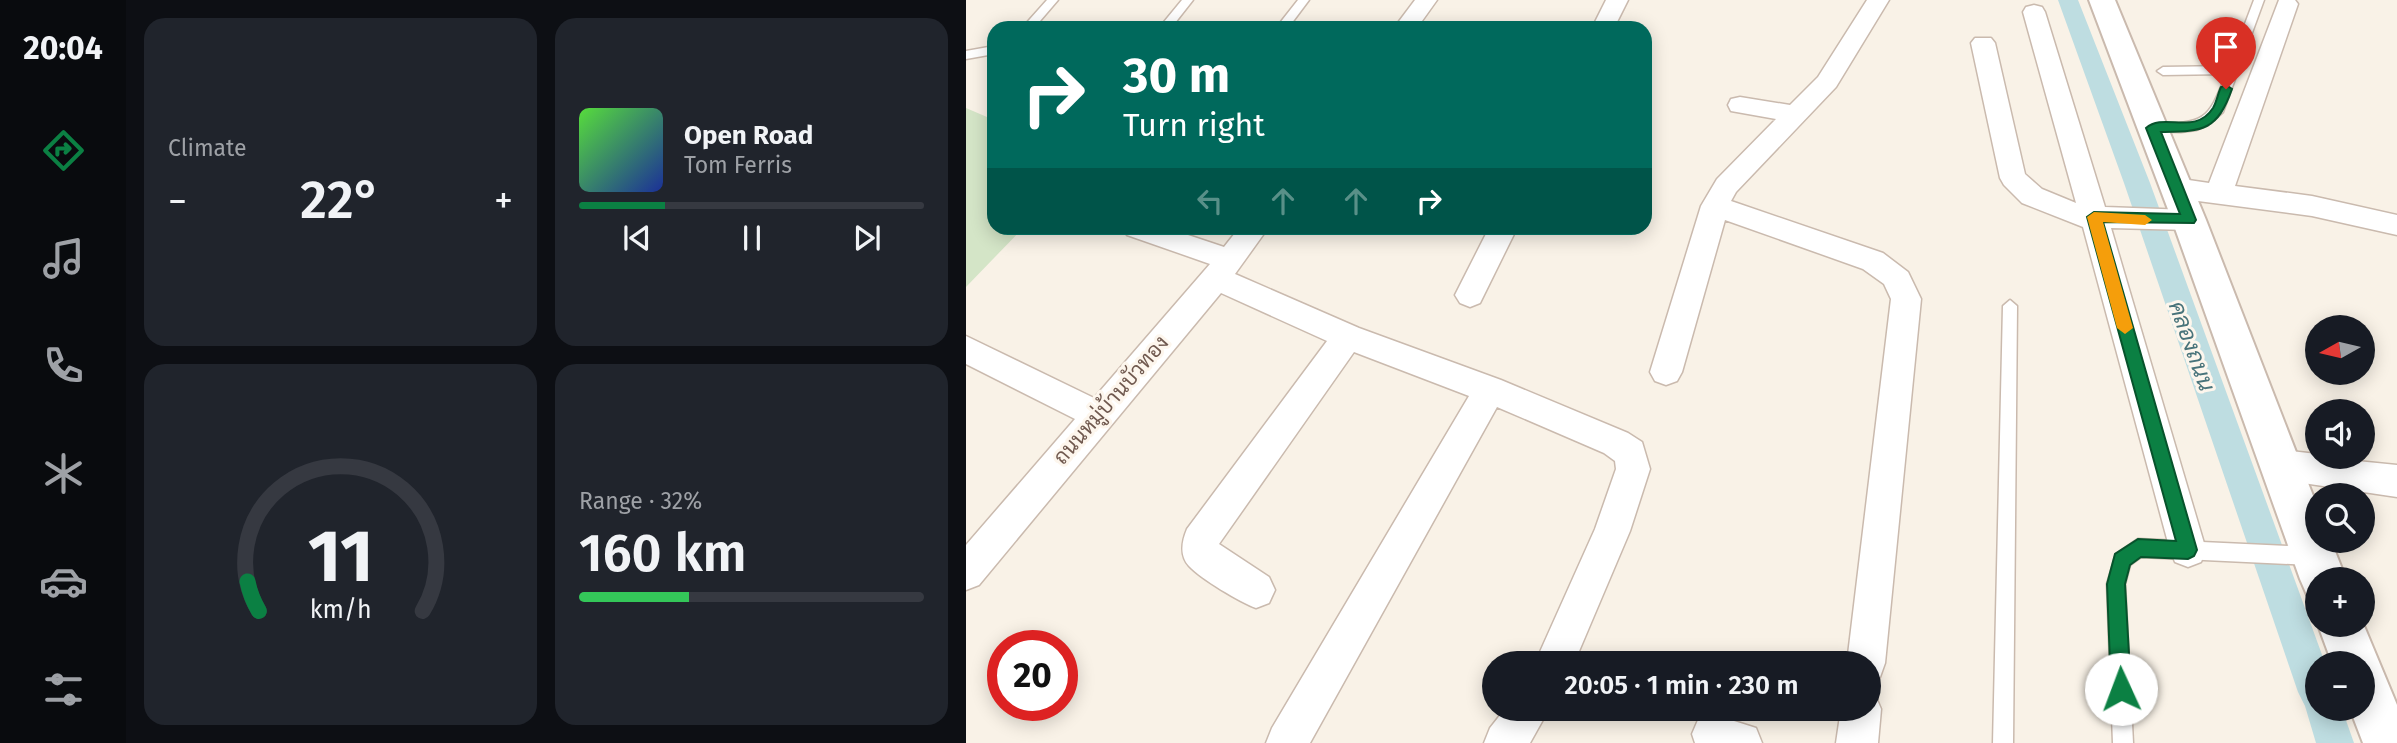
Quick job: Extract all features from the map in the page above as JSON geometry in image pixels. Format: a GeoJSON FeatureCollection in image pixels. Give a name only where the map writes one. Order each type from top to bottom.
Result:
{"type":"FeatureCollection","features":[{"type":"Feature","properties":{"kind":"street"},"geometry":{"type":"LineString","coordinates":[[1410,21],[1426,0]]}},
{"type":"Feature","properties":{"kind":"street"},"geometry":{"type":"LineString","coordinates":[[1606,21],[1617,0]]}},
{"type":"Feature","properties":{"kind":"street"},"geometry":{"type":"LineString","coordinates":[[1666,372],[1715,206],[1726,186],[1826,82],[1878,0]]}},
{"type":"Feature","properties":{"kind":"street"},"geometry":{"type":"LineString","coordinates":[[2085,0],[2120,46]]}},
{"type":"Feature","properties":{"kind":"street"},"geometry":{"type":"LineString","coordinates":[[2102,0],[2186,206],[2282,464],[2305,563]]}},
{"type":"Feature","properties":{"kind":"street"},"geometry":{"type":"LineString","coordinates":[[2186,206],[2287,4]]}},
{"type":"Feature","properties":{"kind":"street"},"geometry":{"type":"LineString","coordinates":[[2034,12],[2096,218],[2188,550]]}},
{"type":"Feature","properties":{"kind":"street"},"geometry":{"type":"LineString","coordinates":[[1983,43],[2013,178],[2032,197],[2096,218],[2186,206],[2312,206],[2397,225]]}},
{"type":"Feature","properties":{"kind":"street"},"geometry":{"type":"LineString","coordinates":[[1740,105],[1797,115]]}},
{"type":"Feature","properties":{"kind":"street"},"geometry":{"type":"LineString","coordinates":[[1715,206],[1873,261],[1893,273],[1901,282],[1906,299],[1867,651]]}},
{"type":"Feature","properties":{"kind":"street"},"geometry":{"type":"LineString","coordinates":[[1152,235],[1223,269],[1349,337],[1490,390],[1616,443],[1630,453],[1633,470],[1612,531],[1559,651]]}},
{"type":"Feature","properties":{"kind":"street","name":"ถนนหมู่บ้านบัวทอง"},"geometry":{"type":"LineString","coordinates":[[966,572],[1223,269],[1249,235]]}},
{"type":"Feature","properties":{"kind":"street"},"geometry":{"type":"LineString","coordinates":[[1470,295],[1500,235]]}},
{"type":"Feature","properties":{"kind":"street"},"geometry":{"type":"LineString","coordinates":[[1256,590],[1201,553],[1200,541],[1349,337]]}},
{"type":"Feature","properties":{"kind":"street"},"geometry":{"type":"LineString","coordinates":[[966,349],[1098,415]]}},
{"type":"Feature","properties":{"kind":"street"},"geometry":{"type":"LineString","coordinates":[[1287,743],[1490,390]]}},
{"type":"Feature","properties":{"kind":"street"},"geometry":{"type":"LineString","coordinates":[[2282,464],[2397,481]]}},
{"type":"Feature","properties":{"kind":"street"},"geometry":{"type":"LineString","coordinates":[[2375,711],[2388,743]]}},
{"type":"Feature","properties":{"kind":"street"},"geometry":{"type":"LineString","coordinates":[[1505,743],[1521,721]]}},
{"type":"Feature","properties":{"kind":"street"},"geometry":{"type":"LineString","coordinates":[[1857,743],[1860,721]]}},
{"type":"Feature","properties":{"kind":"lane"},"geometry":{"type":"LineString","coordinates":[[1034,21],[1053,0]]}},
{"type":"Feature","properties":{"kind":"lane"},"geometry":{"type":"LineString","coordinates":[[1171,21],[1188,0]]}},
{"type":"Feature","properties":{"kind":"lane"},"geometry":{"type":"LineString","coordinates":[[1288,21],[1304,0]]}},
{"type":"Feature","properties":{"kind":"lane"},"geometry":{"type":"LineString","coordinates":[[2153,128],[2196,127],[2206,123],[2219,109],[2259,0]]}},
{"type":"Feature","properties":{"kind":"lane"},"geometry":{"type":"LineString","coordinates":[[966,55],[987,51]]}},
{"type":"Feature","properties":{"kind":"lane"},"geometry":{"type":"LineString","coordinates":[[2162,71],[2233,70]]}},
{"type":"Feature","properties":{"kind":"lane"},"geometry":{"type":"LineString","coordinates":[[2003,743],[2010,306]]}},
{"type":"Feature","properties":{"kind":"lane"},"geometry":{"type":"LineString","coordinates":[[2123,743],[2116,584],[2122,560],[2138,548],[2188,550],[2305,563]]}},
{"type":"Feature","properties":{"kind":"green space"},"geometry":{"type":"Polygon","coordinates":[[[966,108],[987,117],[987,235],[1016,235],[966,287],[966,108]]]}},
{"type":"Feature","properties":{"kind":"waterway","name":"คลองถนน"},"geometry":{"type":"LineString","coordinates":[[2068,0],[2137,183],[2305,658]]}},
{"type":"Feature","properties":{"kind":"waterway","name":"คลองถนน"},"geometry":{"type":"LineString","coordinates":[[2327,721],[2335,743]]}},
{"type":"Feature","properties":{"kind":"slow traffic"},"geometry":{"type":"LineString","coordinates":[[2125,328],[2094,217],[2145,220]]}},
{"type":"Feature","properties":{"kind":"route"},"geometry":{"type":"LineString","coordinates":[[2121,689],[2116,584],[2122,560],[2138,548],[2188,550],[2094,217],[2189,220],[2153,128],[2196,127],[2206,123],[2219,109],[2226,89]]}}]}
